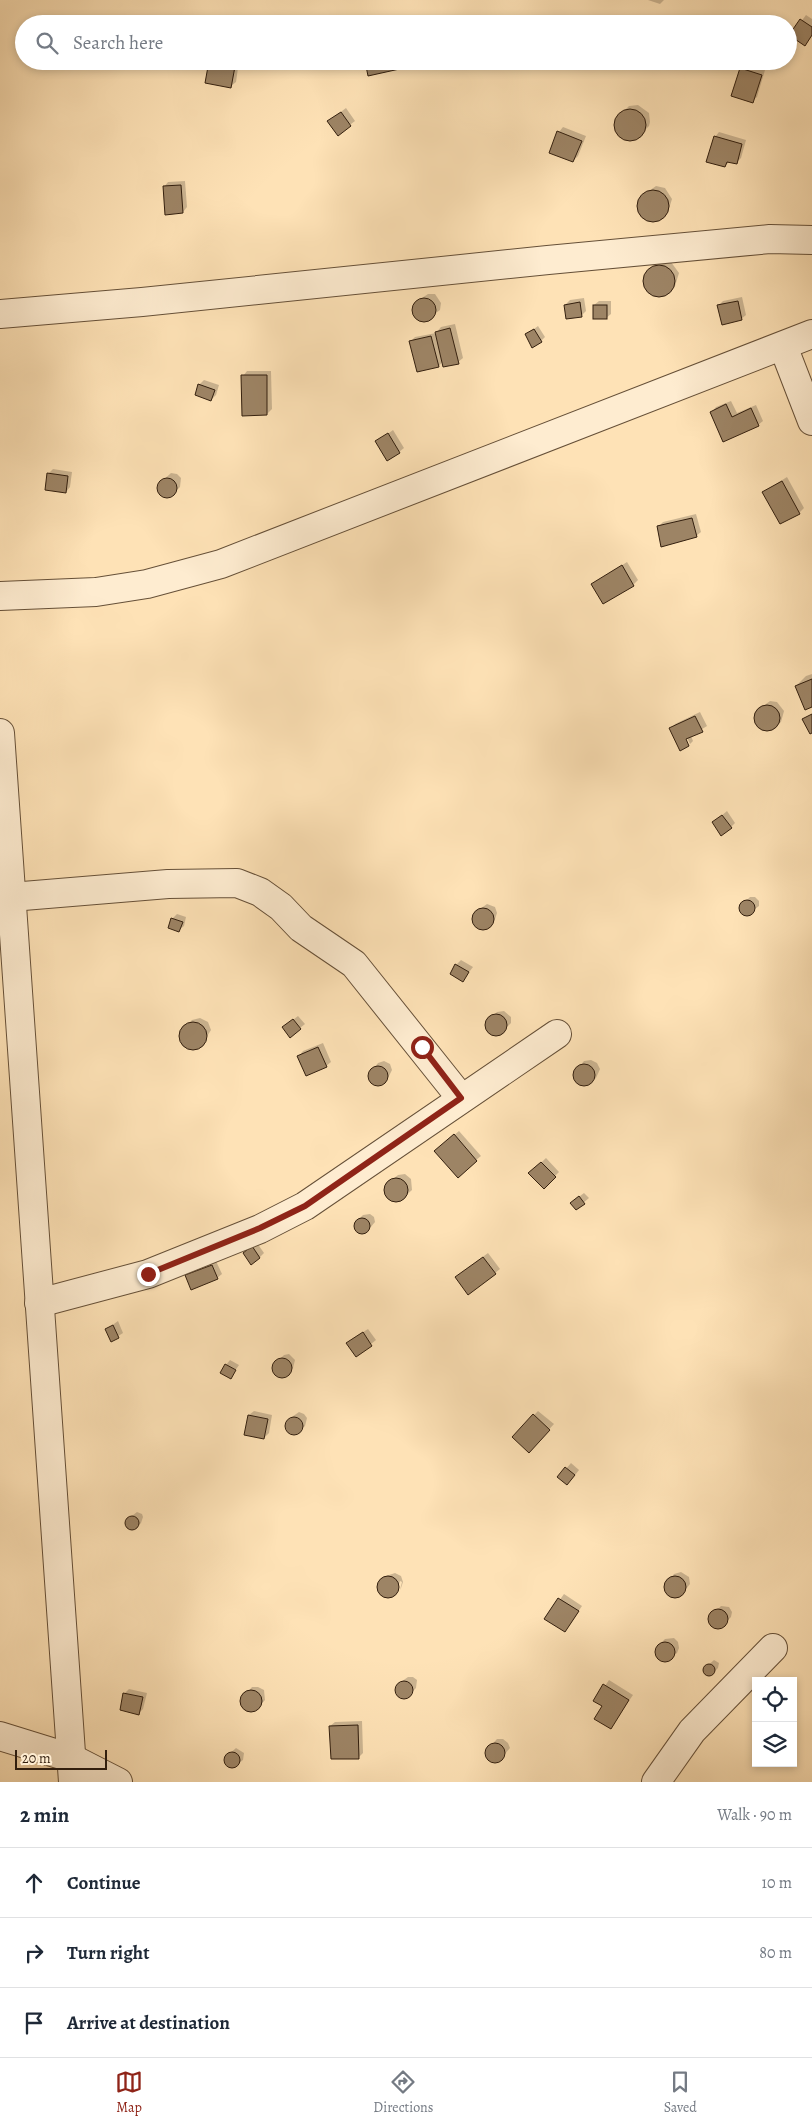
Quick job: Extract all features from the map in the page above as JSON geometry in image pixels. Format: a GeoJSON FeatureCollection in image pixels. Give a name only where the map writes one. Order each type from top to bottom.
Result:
{"type":"FeatureCollection","features":[{"type":"Feature","properties":{"kind":"street"},"geometry":{"type":"LineString","coordinates":[[0,314],[142,302],[770,239],[812,240]]}},
{"type":"Feature","properties":{"kind":"street"},"geometry":{"type":"LineString","coordinates":[[0,596],[96,592],[147,584],[221,564],[812,334]]}},
{"type":"Feature","properties":{"kind":"street"},"geometry":{"type":"LineString","coordinates":[[783,346],[812,421]]}},
{"type":"Feature","properties":{"kind":"street"},"geometry":{"type":"LineString","coordinates":[[0,733],[72,1770]]}},
{"type":"Feature","properties":{"kind":"street"},"geometry":{"type":"LineString","coordinates":[[11,897],[168,884],[237,883],[260,892],[281,907],[301,928],[354,964],[461,1098]]}},
{"type":"Feature","properties":{"kind":"street"},"geometry":{"type":"LineString","coordinates":[[40,1303],[148,1274],[260,1228],[305,1206],[557,1034]]}},
{"type":"Feature","properties":{"kind":"street"},"geometry":{"type":"LineString","coordinates":[[656,1782],[692,1731],[773,1648]]}},
{"type":"Feature","properties":{"kind":"street"},"geometry":{"type":"LineString","coordinates":[[0,1736],[72,1770],[118,1782]]}},
{"type":"Feature","properties":{"kind":"building"},"geometry":{"type":"Polygon","coordinates":[[[800,19],[812,27],[812,35],[805,46],[797,40],[797,23],[800,19]]]}},
{"type":"Feature","properties":{"kind":"building"},"geometry":{"type":"Polygon","coordinates":[[[207,70],[234,70],[231,88],[205,83],[207,70]]]}},
{"type":"Feature","properties":{"kind":"building"},"geometry":{"type":"Polygon","coordinates":[[[367,70],[395,70],[368,76],[367,70]]]}},
{"type":"Feature","properties":{"kind":"building"},"geometry":{"type":"Polygon","coordinates":[[[739,70],[762,75],[753,103],[731,96],[739,70]]]}},
{"type":"Feature","properties":{"kind":"building"},"geometry":{"type":"Polygon","coordinates":[[[630,109],[636,110],[641,114],[645,119],[645,131],[641,136],[636,140],[630,141],[624,140],[619,136],[615,131],[614,125],[615,119],[619,114],[624,110],[630,109]]]}},
{"type":"Feature","properties":{"kind":"building"},"geometry":{"type":"Polygon","coordinates":[[[341,112],[351,126],[338,136],[327,121],[341,112]]]}},
{"type":"Feature","properties":{"kind":"building"},"geometry":{"type":"Polygon","coordinates":[[[557,131],[582,141],[573,162],[549,153],[557,131]]]}},
{"type":"Feature","properties":{"kind":"building"},"geometry":{"type":"Polygon","coordinates":[[[714,136],[742,144],[737,164],[727,162],[725,167],[706,162],[714,136]]]}},
{"type":"Feature","properties":{"kind":"building"},"geometry":{"type":"Polygon","coordinates":[[[181,185],[183,213],[165,215],[163,186],[181,185]]]}},
{"type":"Feature","properties":{"kind":"building"},"geometry":{"type":"Polygon","coordinates":[[[653,190],[664,195],[669,206],[664,217],[653,222],[642,217],[637,206],[642,195],[653,190]]]}},
{"type":"Feature","properties":{"kind":"building"},"geometry":{"type":"Polygon","coordinates":[[[659,265],[670,270],[675,281],[670,292],[659,297],[648,292],[643,281],[648,270],[659,265]]]}},
{"type":"Feature","properties":{"kind":"building"},"geometry":{"type":"Polygon","coordinates":[[[424,298],[433,301],[436,310],[433,319],[424,322],[415,319],[412,310],[415,301],[424,298]]]}},
{"type":"Feature","properties":{"kind":"building"},"geometry":{"type":"Polygon","coordinates":[[[738,301],[742,320],[722,325],[717,305],[738,301]]]}},
{"type":"Feature","properties":{"kind":"building"},"geometry":{"type":"Polygon","coordinates":[[[580,302],[582,317],[566,319],[564,305],[580,302]]]}},
{"type":"Feature","properties":{"kind":"building"},"geometry":{"type":"Polygon","coordinates":[[[593,305],[607,305],[607,319],[593,319],[593,305]]]}},
{"type":"Feature","properties":{"kind":"building"},"geometry":{"type":"Polygon","coordinates":[[[450,328],[459,364],[443,367],[435,332],[450,328]]]}},
{"type":"Feature","properties":{"kind":"building"},"geometry":{"type":"Polygon","coordinates":[[[534,329],[542,342],[532,348],[525,334],[534,329]]]}},
{"type":"Feature","properties":{"kind":"building"},"geometry":{"type":"Polygon","coordinates":[[[431,336],[439,367],[417,372],[409,341],[431,336]]]}},
{"type":"Feature","properties":{"kind":"building"},"geometry":{"type":"Polygon","coordinates":[[[241,375],[267,375],[267,415],[242,416],[241,375]]]}},
{"type":"Feature","properties":{"kind":"building"},"geometry":{"type":"Polygon","coordinates":[[[198,384],[215,390],[211,401],[195,395],[198,384]]]}},
{"type":"Feature","properties":{"kind":"building"},"geometry":{"type":"Polygon","coordinates":[[[726,404],[732,417],[751,408],[759,426],[723,442],[710,412],[726,404]]]}},
{"type":"Feature","properties":{"kind":"building"},"geometry":{"type":"Polygon","coordinates":[[[388,433],[400,453],[387,461],[375,441],[388,433]]]}},
{"type":"Feature","properties":{"kind":"building"},"geometry":{"type":"Polygon","coordinates":[[[47,473],[68,476],[66,493],[45,490],[47,473]]]}},
{"type":"Feature","properties":{"kind":"building"},"geometry":{"type":"Polygon","coordinates":[[[167,478],[174,481],[177,488],[174,495],[167,498],[160,495],[157,488],[160,481],[167,478]]]}},
{"type":"Feature","properties":{"kind":"building"},"geometry":{"type":"Polygon","coordinates":[[[782,481],[800,514],[780,524],[762,492],[782,481]]]}},
{"type":"Feature","properties":{"kind":"building"},"geometry":{"type":"Polygon","coordinates":[[[692,518],[697,537],[661,547],[657,526],[692,518]]]}},
{"type":"Feature","properties":{"kind":"building"},"geometry":{"type":"Polygon","coordinates":[[[622,565],[634,586],[603,604],[591,584],[622,565]]]}},
{"type":"Feature","properties":{"kind":"building"},"geometry":{"type":"Polygon","coordinates":[[[812,679],[812,707],[805,710],[795,686],[812,679]]]}},
{"type":"Feature","properties":{"kind":"building"},"geometry":{"type":"Polygon","coordinates":[[[767,705],[776,709],[780,718],[776,727],[767,731],[758,727],[754,718],[758,709],[767,705]]]}},
{"type":"Feature","properties":{"kind":"building"},"geometry":{"type":"Polygon","coordinates":[[[812,714],[812,733],[810,734],[802,719],[812,714]]]}},
{"type":"Feature","properties":{"kind":"building"},"geometry":{"type":"Polygon","coordinates":[[[695,716],[703,732],[686,739],[689,746],[680,751],[669,728],[695,716]]]}},
{"type":"Feature","properties":{"kind":"building"},"geometry":{"type":"Polygon","coordinates":[[[722,815],[732,828],[721,836],[712,822],[722,815]]]}},
{"type":"Feature","properties":{"kind":"building"},"geometry":{"type":"Polygon","coordinates":[[[747,900],[755,908],[747,916],[739,908],[747,900]]]}},
{"type":"Feature","properties":{"kind":"building"},"geometry":{"type":"Polygon","coordinates":[[[483,908],[491,911],[494,919],[491,927],[483,930],[475,927],[472,919],[475,911],[483,908]]]}},
{"type":"Feature","properties":{"kind":"building"},"geometry":{"type":"Polygon","coordinates":[[[171,918],[183,922],[179,932],[168,928],[171,918]]]}},
{"type":"Feature","properties":{"kind":"building"},"geometry":{"type":"Polygon","coordinates":[[[455,964],[469,972],[463,982],[450,974],[455,964]]]}},
{"type":"Feature","properties":{"kind":"building"},"geometry":{"type":"Polygon","coordinates":[[[496,1014],[504,1017],[507,1025],[504,1033],[496,1036],[488,1033],[485,1025],[488,1017],[496,1014]]]}},
{"type":"Feature","properties":{"kind":"building"},"geometry":{"type":"Polygon","coordinates":[[[293,1019],[301,1029],[290,1038],[282,1027],[293,1019]]]}},
{"type":"Feature","properties":{"kind":"building"},"geometry":{"type":"Polygon","coordinates":[[[193,1022],[203,1026],[207,1036],[203,1046],[193,1050],[183,1046],[179,1036],[183,1026],[193,1022]]]}},
{"type":"Feature","properties":{"kind":"building"},"geometry":{"type":"Polygon","coordinates":[[[318,1047],[327,1067],[306,1076],[297,1056],[318,1047]]]}},
{"type":"Feature","properties":{"kind":"building"},"geometry":{"type":"Polygon","coordinates":[[[584,1064],[592,1067],[595,1075],[592,1083],[584,1086],[576,1083],[573,1075],[576,1067],[584,1064]]]}},
{"type":"Feature","properties":{"kind":"building"},"geometry":{"type":"Polygon","coordinates":[[[374,1066],[382,1066],[388,1072],[388,1080],[382,1086],[374,1086],[368,1080],[368,1072],[374,1066]]]}},
{"type":"Feature","properties":{"kind":"building"},"geometry":{"type":"Polygon","coordinates":[[[454,1134],[477,1161],[458,1178],[434,1151],[454,1134]]]}},
{"type":"Feature","properties":{"kind":"building"},"geometry":{"type":"Polygon","coordinates":[[[541,1162],[556,1177],[544,1189],[528,1173],[541,1162]]]}},
{"type":"Feature","properties":{"kind":"building"},"geometry":{"type":"Polygon","coordinates":[[[396,1178],[405,1181],[408,1190],[405,1199],[396,1202],[387,1199],[384,1190],[387,1181],[396,1178]]]}},
{"type":"Feature","properties":{"kind":"building"},"geometry":{"type":"Polygon","coordinates":[[[579,1196],[585,1204],[576,1210],[570,1203],[579,1196]]]}},
{"type":"Feature","properties":{"kind":"building"},"geometry":{"type":"Polygon","coordinates":[[[359,1218],[365,1218],[370,1223],[368,1232],[359,1234],[354,1229],[354,1223],[359,1218]]]}},
{"type":"Feature","properties":{"kind":"building"},"geometry":{"type":"Polygon","coordinates":[[[252,1246],[260,1258],[251,1265],[243,1253],[252,1246]]]}},
{"type":"Feature","properties":{"kind":"building"},"geometry":{"type":"Polygon","coordinates":[[[483,1257],[496,1274],[468,1295],[455,1277],[483,1257]]]}},
{"type":"Feature","properties":{"kind":"building"},"geometry":{"type":"Polygon","coordinates":[[[212,1265],[218,1279],[191,1290],[185,1275],[212,1265]]]}},
{"type":"Feature","properties":{"kind":"building"},"geometry":{"type":"Polygon","coordinates":[[[113,1325],[119,1338],[111,1342],[105,1329],[113,1325]]]}},
{"type":"Feature","properties":{"kind":"building"},"geometry":{"type":"Polygon","coordinates":[[[363,1332],[372,1346],[356,1357],[346,1343],[363,1332]]]}},
{"type":"Feature","properties":{"kind":"building"},"geometry":{"type":"Polygon","coordinates":[[[282,1358],[289,1361],[292,1368],[289,1375],[282,1378],[275,1375],[272,1368],[275,1361],[282,1358]]]}},
{"type":"Feature","properties":{"kind":"building"},"geometry":{"type":"Polygon","coordinates":[[[225,1364],[236,1370],[231,1379],[220,1373],[225,1364]]]}},
{"type":"Feature","properties":{"kind":"building"},"geometry":{"type":"Polygon","coordinates":[[[533,1414],[550,1430],[529,1453],[512,1437],[533,1414]]]}},
{"type":"Feature","properties":{"kind":"building"},"geometry":{"type":"Polygon","coordinates":[[[248,1415],[268,1419],[264,1439],[244,1435],[248,1415]]]}},
{"type":"Feature","properties":{"kind":"building"},"geometry":{"type":"Polygon","coordinates":[[[290,1417],[298,1417],[303,1422],[301,1433],[290,1435],[285,1430],[285,1422],[290,1417]]]}},
{"type":"Feature","properties":{"kind":"building"},"geometry":{"type":"Polygon","coordinates":[[[565,1467],[575,1475],[567,1485],[557,1477],[565,1467]]]}},
{"type":"Feature","properties":{"kind":"building"},"geometry":{"type":"Polygon","coordinates":[[[132,1516],[137,1518],[139,1523],[137,1528],[132,1530],[127,1528],[125,1523],[127,1518],[132,1516]]]}},
{"type":"Feature","properties":{"kind":"building"},"geometry":{"type":"Polygon","coordinates":[[[388,1576],[396,1579],[399,1587],[396,1595],[388,1598],[380,1595],[377,1587],[380,1579],[388,1576]]]}},
{"type":"Feature","properties":{"kind":"building"},"geometry":{"type":"Polygon","coordinates":[[[675,1576],[683,1579],[686,1587],[683,1595],[675,1598],[667,1595],[664,1587],[667,1579],[675,1576]]]}},
{"type":"Feature","properties":{"kind":"building"},"geometry":{"type":"Polygon","coordinates":[[[558,1598],[579,1611],[565,1632],[544,1619],[558,1598]]]}},
{"type":"Feature","properties":{"kind":"building"},"geometry":{"type":"Polygon","coordinates":[[[718,1609],[725,1612],[728,1619],[725,1626],[718,1629],[711,1626],[708,1619],[711,1612],[718,1609]]]}},
{"type":"Feature","properties":{"kind":"building"},"geometry":{"type":"Polygon","coordinates":[[[665,1642],[672,1645],[675,1652],[672,1659],[665,1662],[658,1659],[655,1652],[658,1645],[665,1642]]]}},
{"type":"Feature","properties":{"kind":"building"},"geometry":{"type":"Polygon","coordinates":[[[707,1664],[711,1664],[715,1670],[711,1676],[707,1676],[703,1672],[703,1668],[707,1664]]]}},
{"type":"Feature","properties":{"kind":"building"},"geometry":{"type":"Polygon","coordinates":[[[400,1681],[408,1681],[413,1686],[411,1697],[400,1699],[395,1694],[395,1686],[400,1681]]]}},
{"type":"Feature","properties":{"kind":"building"},"geometry":{"type":"Polygon","coordinates":[[[603,1684],[629,1700],[611,1729],[594,1719],[602,1706],[593,1701],[603,1684]]]}},
{"type":"Feature","properties":{"kind":"building"},"geometry":{"type":"Polygon","coordinates":[[[251,1690],[259,1693],[262,1701],[259,1709],[251,1712],[243,1709],[240,1701],[243,1693],[251,1690]]]}},
{"type":"Feature","properties":{"kind":"building"},"geometry":{"type":"Polygon","coordinates":[[[123,1693],[143,1697],[139,1715],[120,1710],[123,1693]]]}},
{"type":"Feature","properties":{"kind":"building"},"geometry":{"type":"Polygon","coordinates":[[[358,1725],[359,1759],[331,1759],[329,1726],[358,1725]]]}},
{"type":"Feature","properties":{"kind":"building"},"geometry":{"type":"Polygon","coordinates":[[[491,1743],[499,1743],[505,1749],[505,1757],[499,1763],[491,1763],[485,1757],[485,1749],[491,1743]]]}},
{"type":"Feature","properties":{"kind":"building"},"geometry":{"type":"Polygon","coordinates":[[[232,1752],[238,1754],[240,1760],[238,1766],[232,1768],[226,1766],[224,1760],[226,1754],[232,1752]]]}},
{"type":"Feature","properties":{"kind":"route"},"geometry":{"type":"LineString","coordinates":[[148,1274],[260,1228],[305,1206],[461,1098],[422,1047]]}}]}
